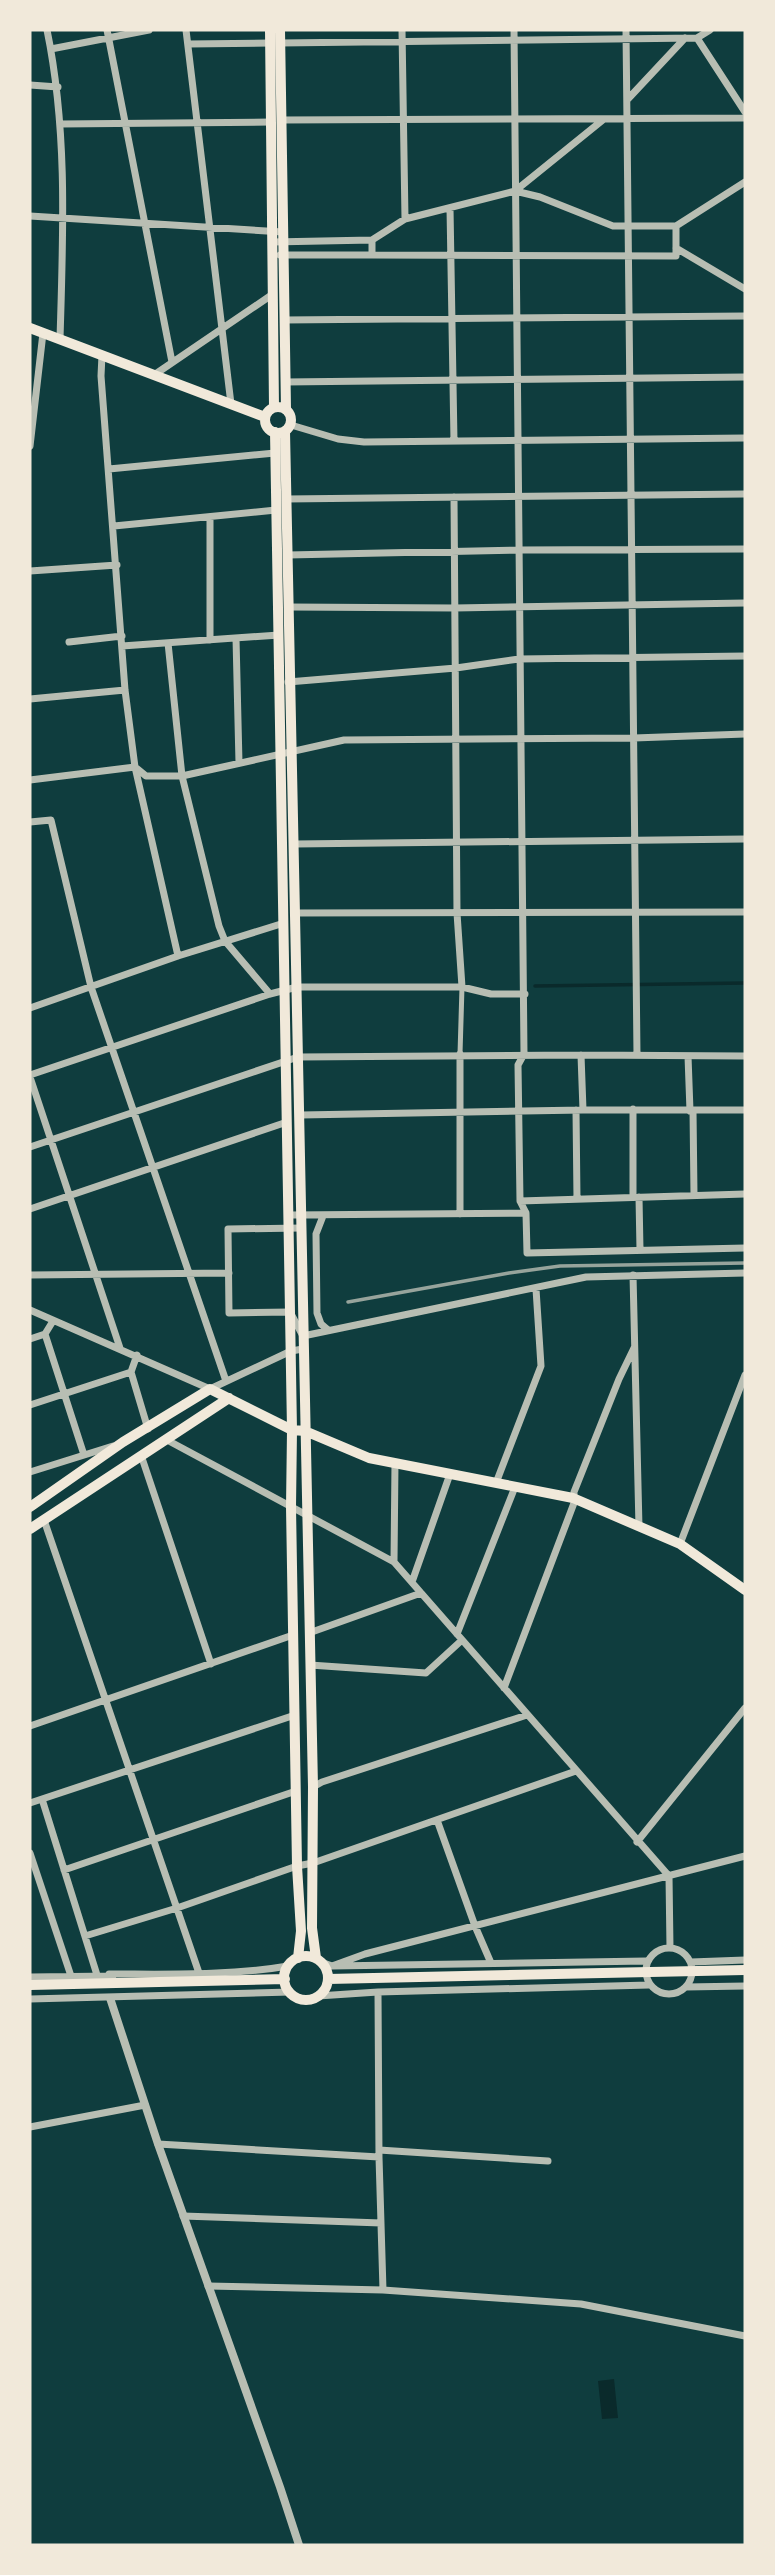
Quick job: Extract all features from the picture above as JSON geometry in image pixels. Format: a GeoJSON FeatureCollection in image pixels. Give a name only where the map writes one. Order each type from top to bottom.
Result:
{"type":"FeatureCollection","features":[{"type":"Feature","properties":{"kind":"main road"},"geometry":{"type":"LineString","coordinates":[[270,30],[275,43],[278,255],[284,320],[286,409],[291,416],[283,429],[275,453],[279,635],[292,751],[295,844],[301,1115],[300,1228],[313,1787],[312,1928],[319,1960],[328,1979],[318,1996],[303,1999],[290,1992],[285,1979],[288,1966],[304,1956],[319,1960]]}},
{"type":"Feature","properties":{"kind":"main road"},"geometry":{"type":"LineString","coordinates":[[275,43],[280,30]]}},
{"type":"Feature","properties":{"kind":"main road"},"geometry":{"type":"LineString","coordinates":[[265,417],[274,407],[273,294],[278,255]]}},
{"type":"Feature","properties":{"kind":"main road"},"geometry":{"type":"LineString","coordinates":[[30,328],[265,417]]}},
{"type":"Feature","properties":{"kind":"main road"},"geometry":{"type":"LineString","coordinates":[[274,407],[286,409]]}},
{"type":"Feature","properties":{"kind":"main road"},"geometry":{"type":"LineString","coordinates":[[265,417],[268,428],[283,429]]}},
{"type":"Feature","properties":{"kind":"main road"},"geometry":{"type":"LineString","coordinates":[[283,429],[289,607],[280,754],[297,1866],[301,1931],[298,1958]]}},
{"type":"Feature","properties":{"kind":"main road"},"geometry":{"type":"LineString","coordinates":[[30,1507],[123,1442],[210,1389],[292,1430],[304,1431],[369,1458],[573,1498],[680,1544],[745,1590]]}},
{"type":"Feature","properties":{"kind":"main road"},"geometry":{"type":"LineString","coordinates":[[30,1530],[229,1398]]}},
{"type":"Feature","properties":{"kind":"main road"},"geometry":{"type":"LineString","coordinates":[[328,1979],[645,1972],[692,1966],[745,1970]]}},
{"type":"Feature","properties":{"kind":"main road"},"geometry":{"type":"LineString","coordinates":[[30,1985],[285,1979]]}},
{"type":"Feature","properties":{"kind":"street"},"geometry":{"type":"LineString","coordinates":[[47,30],[58,87],[64,219],[60,339]]}},
{"type":"Feature","properties":{"kind":"street"},"geometry":{"type":"LineString","coordinates":[[51,49],[108,34],[149,30]]}},
{"type":"Feature","properties":{"kind":"street"},"geometry":{"type":"LineString","coordinates":[[186,30],[231,404]]}},
{"type":"Feature","properties":{"kind":"street"},"geometry":{"type":"LineString","coordinates":[[402,30],[405,219]]}},
{"type":"Feature","properties":{"kind":"street"},"geometry":{"type":"LineString","coordinates":[[514,30],[519,659],[525,994],[524,1054],[518,1065],[520,1200],[526,1213],[527,1253],[745,1248]]}},
{"type":"Feature","properties":{"kind":"street"},"geometry":{"type":"LineString","coordinates":[[626,30],[637,1055]]}},
{"type":"Feature","properties":{"kind":"street"},"geometry":{"type":"LineString","coordinates":[[188,44],[697,38],[710,30]]}},
{"type":"Feature","properties":{"kind":"street"},"geometry":{"type":"LineString","coordinates":[[108,34],[172,362]]}},
{"type":"Feature","properties":{"kind":"street"},"geometry":{"type":"LineString","coordinates":[[627,100],[685,38]]}},
{"type":"Feature","properties":{"kind":"street"},"geometry":{"type":"LineString","coordinates":[[697,38],[745,112]]}},
{"type":"Feature","properties":{"kind":"street"},"geometry":{"type":"LineString","coordinates":[[30,85],[58,87]]}},
{"type":"Feature","properties":{"kind":"street"},"geometry":{"type":"LineString","coordinates":[[60,124],[745,118]]}},
{"type":"Feature","properties":{"kind":"street"},"geometry":{"type":"LineString","coordinates":[[30,216],[208,228],[278,237],[372,240],[405,219],[515,191],[604,119]]}},
{"type":"Feature","properties":{"kind":"street"},"geometry":{"type":"LineString","coordinates":[[515,191],[540,197],[613,226],[676,226],[745,182]]}},
{"type":"Feature","properties":{"kind":"street"},"geometry":{"type":"LineString","coordinates":[[450,208],[454,441]]}},
{"type":"Feature","properties":{"kind":"street"},"geometry":{"type":"LineString","coordinates":[[278,255],[676,256],[676,226]]}},
{"type":"Feature","properties":{"kind":"street"},"geometry":{"type":"LineString","coordinates":[[372,240],[372,255]]}},
{"type":"Feature","properties":{"kind":"street"},"geometry":{"type":"LineString","coordinates":[[676,248],[745,289]]}},
{"type":"Feature","properties":{"kind":"street"},"geometry":{"type":"LineString","coordinates":[[154,375],[273,294]]}},
{"type":"Feature","properties":{"kind":"street"},"geometry":{"type":"LineString","coordinates":[[284,320],[745,316]]}},
{"type":"Feature","properties":{"kind":"street"},"geometry":{"type":"LineString","coordinates":[[30,446],[43,333]]}},
{"type":"Feature","properties":{"kind":"street"},"geometry":{"type":"LineString","coordinates":[[102,355],[101,376],[125,690],[135,767],[178,956]]}},
{"type":"Feature","properties":{"kind":"street"},"geometry":{"type":"LineString","coordinates":[[285,382],[745,377]]}},
{"type":"Feature","properties":{"kind":"street"},"geometry":{"type":"LineString","coordinates":[[283,429],[364,442],[745,438]]}},
{"type":"Feature","properties":{"kind":"street"},"geometry":{"type":"LineString","coordinates":[[109,469],[275,453]]}},
{"type":"Feature","properties":{"kind":"street"},"geometry":{"type":"LineString","coordinates":[[286,499],[745,495]]}},
{"type":"Feature","properties":{"kind":"street"},"geometry":{"type":"LineString","coordinates":[[454,497],[457,913],[462,987],[460,1214]]}},
{"type":"Feature","properties":{"kind":"street"},"geometry":{"type":"LineString","coordinates":[[114,526],[276,510]]}},
{"type":"Feature","properties":{"kind":"street"},"geometry":{"type":"LineString","coordinates":[[209,640],[210,517]]}},
{"type":"Feature","properties":{"kind":"street"},"geometry":{"type":"LineString","coordinates":[[288,555],[745,548]]}},
{"type":"Feature","properties":{"kind":"street"},"geometry":{"type":"LineString","coordinates":[[30,571],[117,565]]}},
{"type":"Feature","properties":{"kind":"street"},"geometry":{"type":"LineString","coordinates":[[289,607],[455,608],[745,603]]}},
{"type":"Feature","properties":{"kind":"street"},"geometry":{"type":"LineString","coordinates":[[122,646],[279,635]]}},
{"type":"Feature","properties":{"kind":"street"},"geometry":{"type":"LineString","coordinates":[[69,642],[122,636]]}},
{"type":"Feature","properties":{"kind":"street"},"geometry":{"type":"LineString","coordinates":[[236,638],[239,763]]}},
{"type":"Feature","properties":{"kind":"street"},"geometry":{"type":"LineString","coordinates":[[168,643],[182,776],[212,905],[225,941],[270,994]]}},
{"type":"Feature","properties":{"kind":"street"},"geometry":{"type":"LineString","coordinates":[[285,682],[519,659],[745,656]]}},
{"type":"Feature","properties":{"kind":"street"},"geometry":{"type":"LineString","coordinates":[[30,699],[125,690]]}},
{"type":"Feature","properties":{"kind":"street"},"geometry":{"type":"LineString","coordinates":[[30,780],[135,767],[146,776],[182,776],[344,740],[634,738],[745,734]]}},
{"type":"Feature","properties":{"kind":"street"},"geometry":{"type":"LineString","coordinates":[[30,822],[51,820],[91,987],[226,1381]]}},
{"type":"Feature","properties":{"kind":"street"},"geometry":{"type":"LineString","coordinates":[[295,844],[745,839]]}},
{"type":"Feature","properties":{"kind":"street"},"geometry":{"type":"LineString","coordinates":[[296,913],[745,912]]}},
{"type":"Feature","properties":{"kind":"street"},"geometry":{"type":"LineString","coordinates":[[30,1008],[178,956],[284,923]]}},
{"type":"Feature","properties":{"kind":"street"},"geometry":{"type":"LineString","coordinates":[[120,1348],[30,1076],[297,987],[462,987],[491,994],[525,994]]}},
{"type":"Feature","properties":{"kind":"street"},"geometry":{"type":"LineString","coordinates":[[30,1147],[298,1057],[460,1054],[745,1056]]}},
{"type":"Feature","properties":{"kind":"street"},"geometry":{"type":"LineString","coordinates":[[577,1199],[581,1055]]}},
{"type":"Feature","properties":{"kind":"street"},"geometry":{"type":"LineString","coordinates":[[688,1056],[694,1195]]}},
{"type":"Feature","properties":{"kind":"street"},"geometry":{"type":"LineString","coordinates":[[301,1115],[633,1109],[745,1110]]}},
{"type":"Feature","properties":{"kind":"street"},"geometry":{"type":"LineString","coordinates":[[633,1109],[640,1250]]}},
{"type":"Feature","properties":{"kind":"street"},"geometry":{"type":"LineString","coordinates":[[30,1209],[287,1122]]}},
{"type":"Feature","properties":{"kind":"street"},"geometry":{"type":"LineString","coordinates":[[520,1200],[745,1194]]}},
{"type":"Feature","properties":{"kind":"street"},"geometry":{"type":"LineString","coordinates":[[289,1215],[526,1213]]}},
{"type":"Feature","properties":{"kind":"street"},"geometry":{"type":"LineString","coordinates":[[323,1216],[316,1234],[317,1312],[321,1324],[328,1330]]}},
{"type":"Feature","properties":{"kind":"street"},"geometry":{"type":"LineString","coordinates":[[300,1228],[228,1229],[229,1313],[290,1312],[303,1336],[586,1277],[745,1273]]}},
{"type":"Feature","properties":{"kind":"street"},"geometry":{"type":"LineString","coordinates":[[30,1275],[229,1273]]}},
{"type":"Feature","properties":{"kind":"street"},"geometry":{"type":"LineString","coordinates":[[633,1275],[639,1527]]}},
{"type":"Feature","properties":{"kind":"street"},"geometry":{"type":"LineString","coordinates":[[496,1483],[541,1366],[536,1289]]}},
{"type":"Feature","properties":{"kind":"street"},"geometry":{"type":"LineString","coordinates":[[30,1310],[210,1389],[291,1351],[303,1349]]}},
{"type":"Feature","properties":{"kind":"street"},"geometry":{"type":"LineString","coordinates":[[30,1339],[45,1334],[53,1321]]}},
{"type":"Feature","properties":{"kind":"street"},"geometry":{"type":"LineString","coordinates":[[45,1334],[84,1455]]}},
{"type":"Feature","properties":{"kind":"street"},"geometry":{"type":"LineString","coordinates":[[504,1688],[573,1498],[619,1379],[634,1348]]}},
{"type":"Feature","properties":{"kind":"street"},"geometry":{"type":"LineString","coordinates":[[137,1355],[131,1372],[148,1429]]}},
{"type":"Feature","properties":{"kind":"street"},"geometry":{"type":"LineString","coordinates":[[30,1405],[131,1372]]}},
{"type":"Feature","properties":{"kind":"street"},"geometry":{"type":"LineString","coordinates":[[680,1544],[745,1375]]}},
{"type":"Feature","properties":{"kind":"street"},"geometry":{"type":"LineString","coordinates":[[167,1440],[394,1562],[668,1876],[670,1948]]}},
{"type":"Feature","properties":{"kind":"street"},"geometry":{"type":"LineString","coordinates":[[30,1472],[123,1442]]}},
{"type":"Feature","properties":{"kind":"street"},"geometry":{"type":"LineString","coordinates":[[141,1455],[211,1664]]}},
{"type":"Feature","properties":{"kind":"street"},"geometry":{"type":"LineString","coordinates":[[394,1562],[395,1463]]}},
{"type":"Feature","properties":{"kind":"street"},"geometry":{"type":"LineString","coordinates":[[412,1582],[450,1474]]}},
{"type":"Feature","properties":{"kind":"street"},"geometry":{"type":"LineString","coordinates":[[310,1665],[426,1673],[460,1637],[515,1487]]}},
{"type":"Feature","properties":{"kind":"street"},"geometry":{"type":"LineString","coordinates":[[44,1520],[199,1973]]}},
{"type":"Feature","properties":{"kind":"street"},"geometry":{"type":"LineString","coordinates":[[309,1633],[421,1593]]}},
{"type":"Feature","properties":{"kind":"street"},"geometry":{"type":"LineString","coordinates":[[30,1726],[293,1635]]}},
{"type":"Feature","properties":{"kind":"street"},"geometry":{"type":"LineString","coordinates":[[637,1842],[745,1708]]}},
{"type":"Feature","properties":{"kind":"street"},"geometry":{"type":"LineString","coordinates":[[30,1804],[295,1715]]}},
{"type":"Feature","properties":{"kind":"street"},"geometry":{"type":"LineString","coordinates":[[313,1787],[527,1715]]}},
{"type":"Feature","properties":{"kind":"street"},"geometry":{"type":"LineString","coordinates":[[85,1936],[313,1863],[576,1772]]}},
{"type":"Feature","properties":{"kind":"street"},"geometry":{"type":"LineString","coordinates":[[64,1870],[296,1791]]}},
{"type":"Feature","properties":{"kind":"street"},"geometry":{"type":"LineString","coordinates":[[42,1799],[97,1975]]}},
{"type":"Feature","properties":{"kind":"street"},"geometry":{"type":"LineString","coordinates":[[437,1820],[474,1926],[491,1963]]}},
{"type":"Feature","properties":{"kind":"street"},"geometry":{"type":"LineString","coordinates":[[332,1966],[365,1954],[745,1856]]}},
{"type":"Feature","properties":{"kind":"street"},"geometry":{"type":"LineString","coordinates":[[30,1858],[71,1976]]}},
{"type":"Feature","properties":{"kind":"street"},"geometry":{"type":"LineString","coordinates":[[319,1960],[332,1966],[646,1961],[658,1950],[670,1948],[682,1952],[692,1966],[690,1984],[675,1993],[658,1992],[649,1985],[645,1972],[646,1961]]}},
{"type":"Feature","properties":{"kind":"street"},"geometry":{"type":"LineString","coordinates":[[692,1966],[745,1960]]}},
{"type":"Feature","properties":{"kind":"street"},"geometry":{"type":"LineString","coordinates":[[30,1977],[199,1973],[265,1970],[288,1966]]}},
{"type":"Feature","properties":{"kind":"street"},"geometry":{"type":"LineString","coordinates":[[109,1974],[127,1982]]}},
{"type":"Feature","properties":{"kind":"street"},"geometry":{"type":"LineString","coordinates":[[318,1996],[649,1985]]}},
{"type":"Feature","properties":{"kind":"street"},"geometry":{"type":"LineString","coordinates":[[686,1987],[745,1986]]}},
{"type":"Feature","properties":{"kind":"street"},"geometry":{"type":"LineString","coordinates":[[30,1999],[290,1992]]}},
{"type":"Feature","properties":{"kind":"street"},"geometry":{"type":"LineString","coordinates":[[379,1992],[379,2153],[383,2290]]}},
{"type":"Feature","properties":{"kind":"street"},"geometry":{"type":"LineString","coordinates":[[110,1998],[158,2144],[299,2545]]}},
{"type":"Feature","properties":{"kind":"street"},"geometry":{"type":"LineString","coordinates":[[30,2127],[145,2105]]}},
{"type":"Feature","properties":{"kind":"street"},"geometry":{"type":"LineString","coordinates":[[158,2144],[548,2161]]}},
{"type":"Feature","properties":{"kind":"street"},"geometry":{"type":"LineString","coordinates":[[183,2216],[381,2223]]}},
{"type":"Feature","properties":{"kind":"street"},"geometry":{"type":"LineString","coordinates":[[208,2286],[383,2290],[581,2304],[745,2336]]}},
{"type":"Feature","properties":{"kind":"water"},"geometry":{"type":"Polygon","coordinates":[[[614,2379],[618,2418],[602,2419],[598,2381],[614,2379]]]}},
{"type":"Feature","properties":{"kind":"waterway"},"geometry":{"type":"LineString","coordinates":[[535,986],[745,983]]}},
{"type":"Feature","properties":{"kind":"railway"},"geometry":{"type":"LineString","coordinates":[[348,1302],[560,1266],[745,1263]]}}]}
